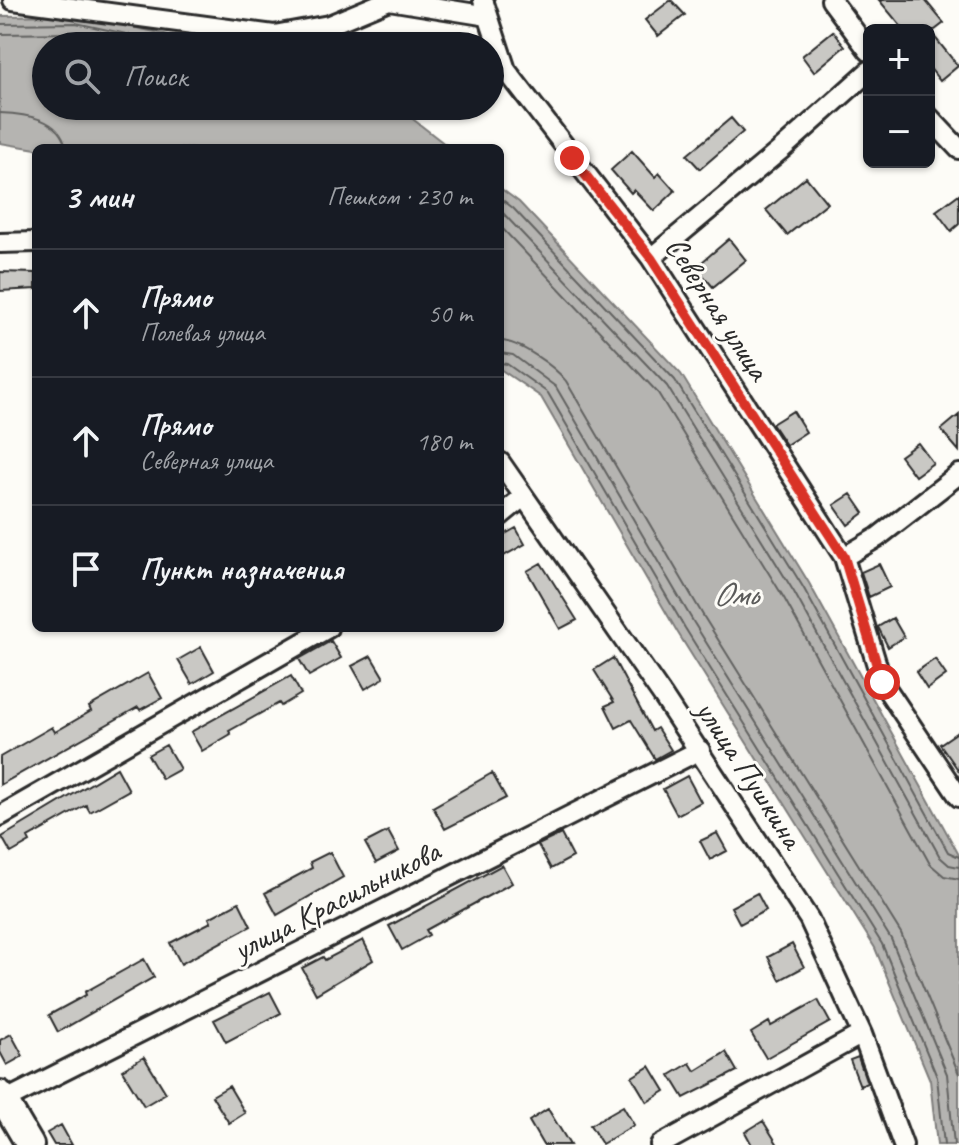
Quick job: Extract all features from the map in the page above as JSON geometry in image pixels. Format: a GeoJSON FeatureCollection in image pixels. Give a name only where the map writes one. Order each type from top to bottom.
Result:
{"type":"FeatureCollection","features":[{"type":"Feature","properties":{"kind":"street","name":"Северная улица"},"geometry":{"type":"LineString","coordinates":[[13,0],[252,32]]}},
{"type":"Feature","properties":{"kind":"street","name":"Северная улица"},"geometry":{"type":"LineString","coordinates":[[290,32],[329,25],[389,0],[485,8],[493,32]]}},
{"type":"Feature","properties":{"kind":"street"},"geometry":{"type":"LineString","coordinates":[[831,0],[863,43]]}},
{"type":"Feature","properties":{"kind":"street","name":"Северная улица"},"geometry":{"type":"LineString","coordinates":[[504,64],[651,258],[844,557],[882,682],[959,797]]}},
{"type":"Feature","properties":{"kind":"street"},"geometry":{"type":"LineString","coordinates":[[651,258],[863,76]]}},
{"type":"Feature","properties":{"kind":"street"},"geometry":{"type":"LineString","coordinates":[[935,123],[959,149]]}},
{"type":"Feature","properties":{"kind":"street"},"geometry":{"type":"LineString","coordinates":[[0,243],[32,242]]}},
{"type":"Feature","properties":{"kind":"street","name":"улица Пушкина"},"geometry":{"type":"LineString","coordinates":[[504,468],[700,750],[809,919],[862,1034],[903,1145]]}},
{"type":"Feature","properties":{"kind":"street"},"geometry":{"type":"LineString","coordinates":[[844,557],[878,537],[959,474]]}},
{"type":"Feature","properties":{"kind":"street"},"geometry":{"type":"LineString","coordinates":[[504,513],[523,497]]}},
{"type":"Feature","properties":{"kind":"street"},"geometry":{"type":"LineString","coordinates":[[0,816],[321,632]]}},
{"type":"Feature","properties":{"kind":"street","name":"улица Красильникова"},"geometry":{"type":"LineString","coordinates":[[1,1099],[700,750]]}},
{"type":"Feature","properties":{"kind":"street"},"geometry":{"type":"LineString","coordinates":[[660,1145],[862,1034]]}},
{"type":"Feature","properties":{"kind":"street"},"geometry":{"type":"LineString","coordinates":[[1,1099],[30,1145]]}},
{"type":"Feature","properties":{"kind":"water"},"geometry":{"type":"Polygon","coordinates":[[[77,15],[155,32],[32,32],[32,120],[414,120],[445,144],[32,144],[32,148],[0,143],[0,16],[77,15]]]}},
{"type":"Feature","properties":{"kind":"water","name":"Омь"},"geometry":{"type":"Polygon","coordinates":[[[504,191],[519,202],[681,374],[809,583],[959,855],[959,1145],[937,1145],[930,1080],[875,948],[678,633],[541,397],[504,372],[504,191]]]}},
{"type":"Feature","properties":{"kind":"building"},"geometry":{"type":"Polygon","coordinates":[[[671,0],[685,15],[658,36],[645,20],[671,0]]]}},
{"type":"Feature","properties":{"kind":"building"},"geometry":{"type":"Polygon","coordinates":[[[879,0],[925,0],[944,23],[935,30],[935,24],[899,24],[879,0]]]}},
{"type":"Feature","properties":{"kind":"building"},"geometry":{"type":"Polygon","coordinates":[[[833,31],[845,46],[814,72],[802,56],[833,31]]]}},
{"type":"Feature","properties":{"kind":"building"},"geometry":{"type":"Polygon","coordinates":[[[935,37],[958,66],[940,81],[935,75],[935,37]]]}},
{"type":"Feature","properties":{"kind":"building"},"geometry":{"type":"Polygon","coordinates":[[[731,118],[743,132],[700,169],[687,155],[731,118]]]}},
{"type":"Feature","properties":{"kind":"building"},"geometry":{"type":"Polygon","coordinates":[[[632,151],[655,177],[659,173],[675,191],[654,211],[634,190],[631,193],[611,170],[632,151]]]}},
{"type":"Feature","properties":{"kind":"building"},"geometry":{"type":"Polygon","coordinates":[[[806,177],[827,203],[787,235],[766,210],[806,177]]]}},
{"type":"Feature","properties":{"kind":"building"},"geometry":{"type":"Polygon","coordinates":[[[959,194],[959,224],[951,231],[936,211],[959,194]]]}},
{"type":"Feature","properties":{"kind":"building"},"geometry":{"type":"Polygon","coordinates":[[[729,239],[746,260],[713,287],[696,267],[729,239]]]}},
{"type":"Feature","properties":{"kind":"building"},"geometry":{"type":"Polygon","coordinates":[[[0,272],[32,273],[32,289],[0,291],[0,272]]]}},
{"type":"Feature","properties":{"kind":"building"},"geometry":{"type":"Polygon","coordinates":[[[793,411],[806,432],[786,445],[772,424],[793,411]]]}},
{"type":"Feature","properties":{"kind":"building"},"geometry":{"type":"Polygon","coordinates":[[[959,415],[959,451],[941,430],[959,415]]]}},
{"type":"Feature","properties":{"kind":"building"},"geometry":{"type":"Polygon","coordinates":[[[918,443],[933,463],[915,476],[900,456],[918,443]]]}},
{"type":"Feature","properties":{"kind":"building"},"geometry":{"type":"Polygon","coordinates":[[[851,494],[864,513],[848,525],[834,505],[851,494]]]}},
{"type":"Feature","properties":{"kind":"building"},"geometry":{"type":"Polygon","coordinates":[[[516,528],[525,544],[504,556],[504,535],[516,528]]]}},
{"type":"Feature","properties":{"kind":"building"},"geometry":{"type":"Polygon","coordinates":[[[541,563],[577,620],[560,629],[527,571],[541,563]]]}},
{"type":"Feature","properties":{"kind":"building"},"geometry":{"type":"Polygon","coordinates":[[[879,564],[890,587],[869,597],[861,572],[879,564]]]}},
{"type":"Feature","properties":{"kind":"building"},"geometry":{"type":"Polygon","coordinates":[[[893,618],[904,637],[888,647],[878,627],[893,618]]]}},
{"type":"Feature","properties":{"kind":"building"},"geometry":{"type":"Polygon","coordinates":[[[331,641],[341,658],[309,676],[299,659],[331,641]]]}},
{"type":"Feature","properties":{"kind":"building"},"geometry":{"type":"Polygon","coordinates":[[[201,647],[214,671],[192,684],[178,660],[201,647]]]}},
{"type":"Feature","properties":{"kind":"building"},"geometry":{"type":"Polygon","coordinates":[[[371,656],[384,678],[365,689],[352,666],[371,656]]]}},
{"type":"Feature","properties":{"kind":"building"},"geometry":{"type":"Polygon","coordinates":[[[613,658],[652,731],[657,728],[671,750],[655,759],[631,720],[616,728],[605,706],[614,702],[594,670],[613,658]]]}},
{"type":"Feature","properties":{"kind":"building"},"geometry":{"type":"Polygon","coordinates":[[[935,659],[946,675],[927,689],[916,672],[935,659]]]}},
{"type":"Feature","properties":{"kind":"building"},"geometry":{"type":"Polygon","coordinates":[[[148,673],[162,698],[140,710],[138,707],[0,785],[0,757],[52,727],[55,732],[91,711],[89,707],[148,673]]]}},
{"type":"Feature","properties":{"kind":"building"},"geometry":{"type":"Polygon","coordinates":[[[291,676],[301,694],[229,731],[231,734],[202,751],[191,732],[291,676]]]}},
{"type":"Feature","properties":{"kind":"building"},"geometry":{"type":"Polygon","coordinates":[[[959,731],[959,771],[940,744],[959,731]]]}},
{"type":"Feature","properties":{"kind":"building"},"geometry":{"type":"Polygon","coordinates":[[[166,745],[180,769],[162,779],[148,755],[166,745]]]}},
{"type":"Feature","properties":{"kind":"building"},"geometry":{"type":"Polygon","coordinates":[[[117,768],[129,790],[90,812],[86,805],[28,838],[30,842],[11,853],[2,837],[117,768]]]}},
{"type":"Feature","properties":{"kind":"building"},"geometry":{"type":"Polygon","coordinates":[[[492,773],[506,798],[445,829],[433,807],[492,773]]]}},
{"type":"Feature","properties":{"kind":"building"},"geometry":{"type":"Polygon","coordinates":[[[687,776],[701,802],[677,815],[663,789],[687,776]]]}},
{"type":"Feature","properties":{"kind":"building"},"geometry":{"type":"Polygon","coordinates":[[[388,831],[399,851],[376,863],[365,843],[388,831]]]}},
{"type":"Feature","properties":{"kind":"building"},"geometry":{"type":"Polygon","coordinates":[[[717,833],[727,851],[710,860],[700,841],[717,833]]]}},
{"type":"Feature","properties":{"kind":"building"},"geometry":{"type":"Polygon","coordinates":[[[561,834],[573,857],[551,869],[538,845],[561,834]]]}},
{"type":"Feature","properties":{"kind":"building"},"geometry":{"type":"Polygon","coordinates":[[[330,852],[343,877],[277,915],[265,893],[312,868],[310,862],[330,852]]]}},
{"type":"Feature","properties":{"kind":"building"},"geometry":{"type":"Polygon","coordinates":[[[502,865],[512,883],[426,930],[429,935],[402,950],[389,926],[502,865]]]}},
{"type":"Feature","properties":{"kind":"building"},"geometry":{"type":"Polygon","coordinates":[[[757,893],[766,910],[740,924],[731,907],[757,893]]]}},
{"type":"Feature","properties":{"kind":"building"},"geometry":{"type":"Polygon","coordinates":[[[239,902],[251,926],[181,964],[170,943],[211,922],[209,918],[239,902]]]}},
{"type":"Feature","properties":{"kind":"building"},"geometry":{"type":"Polygon","coordinates":[[[363,940],[373,960],[316,994],[302,968],[363,940]]]}},
{"type":"Feature","properties":{"kind":"building"},"geometry":{"type":"Polygon","coordinates":[[[792,944],[804,967],[780,980],[768,957],[792,944]]]}},
{"type":"Feature","properties":{"kind":"building"},"geometry":{"type":"Polygon","coordinates":[[[144,959],[154,977],[58,1032],[49,1015],[144,959]]]}},
{"type":"Feature","properties":{"kind":"building"},"geometry":{"type":"Polygon","coordinates":[[[270,992],[281,1013],[226,1042],[214,1020],[270,992]]]}},
{"type":"Feature","properties":{"kind":"building"},"geometry":{"type":"Polygon","coordinates":[[[818,1000],[830,1022],[766,1058],[751,1033],[769,1022],[771,1026],[818,1000]]]}},
{"type":"Feature","properties":{"kind":"building"},"geometry":{"type":"Polygon","coordinates":[[[11,1034],[23,1056],[7,1065],[0,1052],[0,1040],[11,1034]]]}},
{"type":"Feature","properties":{"kind":"building"},"geometry":{"type":"Polygon","coordinates":[[[726,1052],[737,1071],[684,1098],[670,1075],[690,1063],[695,1071],[726,1052]]]}},
{"type":"Feature","properties":{"kind":"building"},"geometry":{"type":"Polygon","coordinates":[[[144,1057],[166,1093],[144,1106],[122,1070],[144,1057]]]}},
{"type":"Feature","properties":{"kind":"building"},"geometry":{"type":"Polygon","coordinates":[[[858,1057],[867,1083],[860,1086],[850,1060],[858,1057]]]}},
{"type":"Feature","properties":{"kind":"building"},"geometry":{"type":"Polygon","coordinates":[[[650,1066],[665,1091],[647,1102],[632,1077],[650,1066]]]}},
{"type":"Feature","properties":{"kind":"building"},"geometry":{"type":"Polygon","coordinates":[[[229,1086],[245,1113],[229,1123],[212,1096],[229,1086]]]}},
{"type":"Feature","properties":{"kind":"building"},"geometry":{"type":"Polygon","coordinates":[[[623,1106],[634,1125],[602,1144],[590,1125],[623,1106]]]}},
{"type":"Feature","properties":{"kind":"building"},"geometry":{"type":"Polygon","coordinates":[[[548,1109],[570,1145],[543,1145],[529,1121],[548,1109]]]}},
{"type":"Feature","properties":{"kind":"building"},"geometry":{"type":"Polygon","coordinates":[[[763,1121],[778,1145],[752,1145],[745,1132],[763,1121]]]}},
{"type":"Feature","properties":{"kind":"building"},"geometry":{"type":"Polygon","coordinates":[[[61,1125],[72,1145],[54,1145],[47,1133],[61,1125]]]}},
{"type":"Feature","properties":{"kind":"route"},"geometry":{"type":"LineString","coordinates":[[572,158],[651,258],[844,557],[882,682]]}}]}
